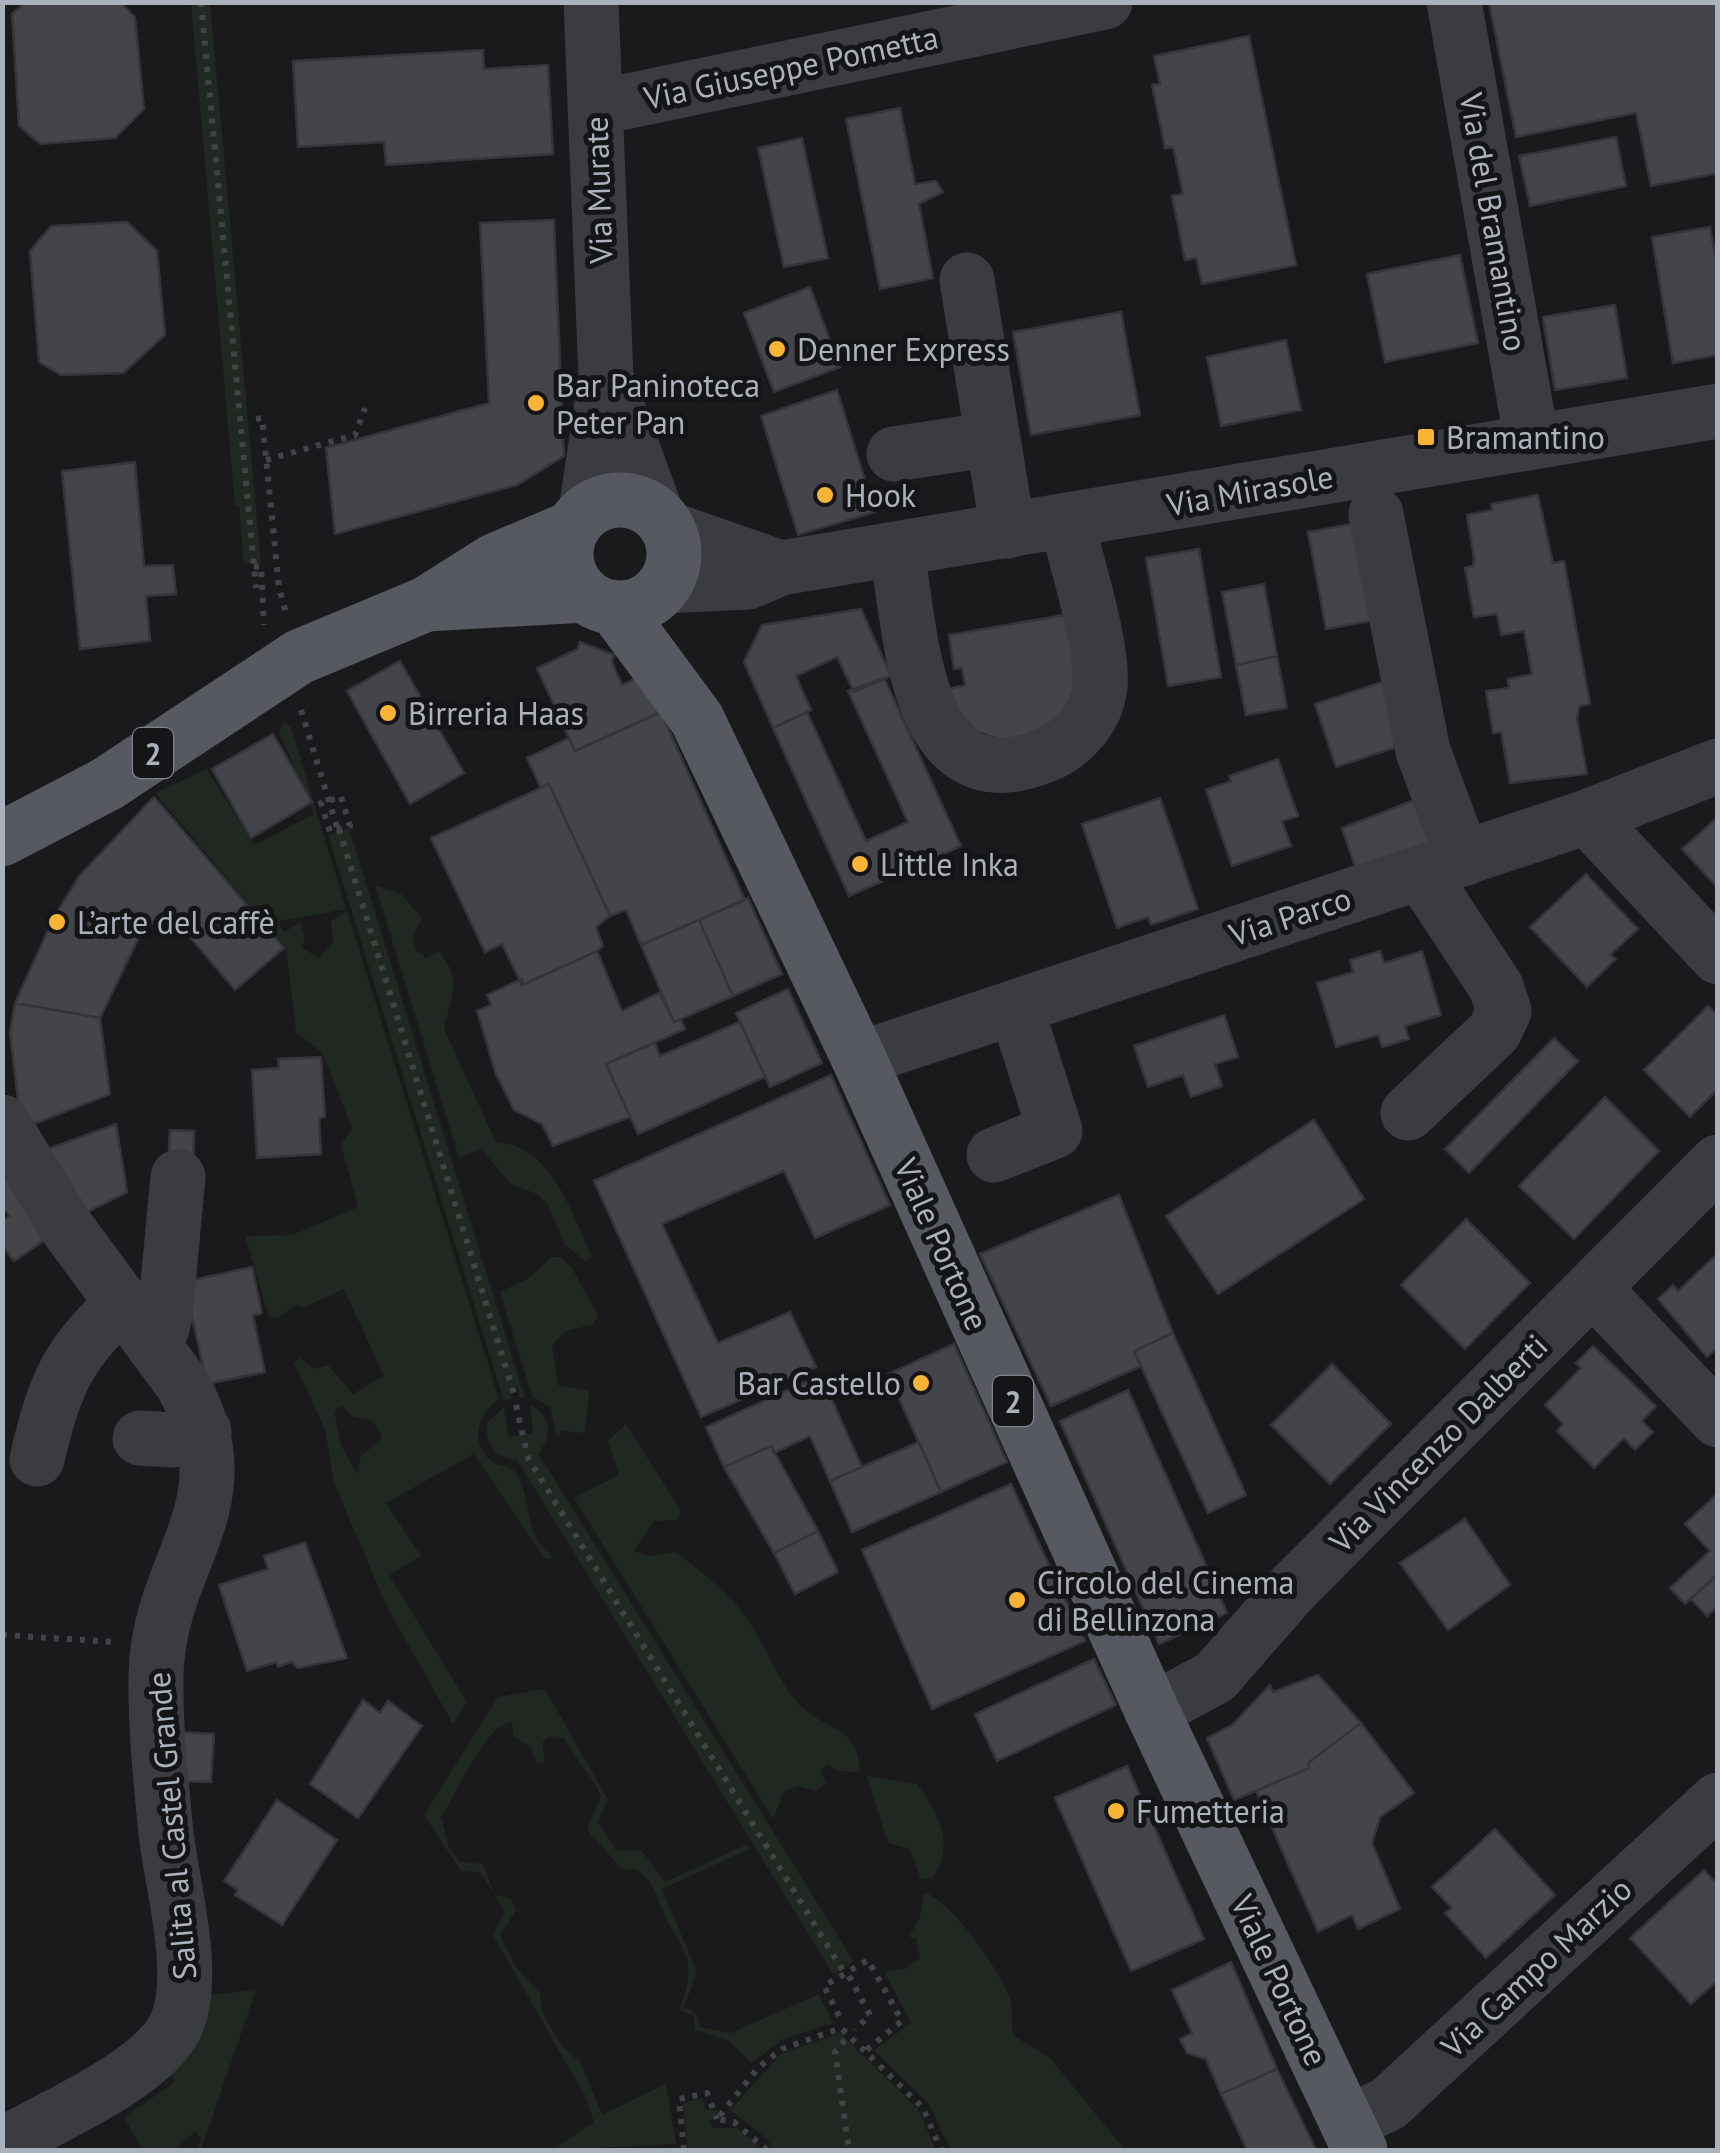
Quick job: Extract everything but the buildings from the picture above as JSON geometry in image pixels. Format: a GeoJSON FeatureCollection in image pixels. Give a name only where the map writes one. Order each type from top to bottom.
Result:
{"type":"FeatureCollection","features":[{"type":"Feature","properties":{"kind":"main road"},"geometry":{"type":"LineString","coordinates":[[619,499],[634,501],[663,521],[674,552],[664,586],[642,604],[600,602],[568,571],[566,556],[579,520],[619,499]]}},
{"type":"Feature","properties":{"kind":"main road","name":"2"},"geometry":{"type":"LineString","coordinates":[[2,840],[107,784],[299,658],[426,604],[494,561],[579,520]]}},
{"type":"Feature","properties":{"kind":"main road","name":"Viale Portone"},"geometry":{"type":"LineString","coordinates":[[664,586],[678,614],[691,661],[698,719]]}},
{"type":"Feature","properties":{"kind":"main road","name":"2"},"geometry":{"type":"LineString","coordinates":[[426,604],[600,602]]}},
{"type":"Feature","properties":{"kind":"main road","name":"Viale Portone"},"geometry":{"type":"LineString","coordinates":[[600,602],[698,719],[859,1059],[1152,1712],[1354,2137]]}},
{"type":"Feature","properties":{"kind":"street","name":"Via Murate"},"geometry":{"type":"LineString","coordinates":[[579,520],[606,378],[591,2]]}},
{"type":"Feature","properties":{"kind":"street","name":"Via Giuseppe Pometta"},"geometry":{"type":"LineString","coordinates":[[595,108],[1105,2]]}},
{"type":"Feature","properties":{"kind":"street","name":"Via del Bramantino"},"geometry":{"type":"LineString","coordinates":[[1454,2],[1532,442]]}},
{"type":"Feature","properties":{"kind":"street"},"geometry":{"type":"LineString","coordinates":[[967,280],[1008,532]]}},
{"type":"Feature","properties":{"kind":"street","name":"Via Murate"},"geometry":{"type":"LineString","coordinates":[[606,378],[663,521]]}},
{"type":"Feature","properties":{"kind":"street","name":"Via Mirasole"},"geometry":{"type":"LineString","coordinates":[[664,586],[748,582],[782,568],[1718,410]]}},
{"type":"Feature","properties":{"kind":"street"},"geometry":{"type":"LineString","coordinates":[[894,454],[993,439]]}},
{"type":"Feature","properties":{"kind":"street"},"geometry":{"type":"LineString","coordinates":[[1376,514],[1442,866],[1504,1011],[1494,1032],[1408,1113]]}},
{"type":"Feature","properties":{"kind":"street","name":"Via Mirasole"},"geometry":{"type":"LineString","coordinates":[[663,521],[782,568]]}},
{"type":"Feature","properties":{"kind":"street"},"geometry":{"type":"LineString","coordinates":[[897,551],[920,685],[933,722],[958,752],[976,762],[1020,762],[1041,758],[1075,737],[1100,685],[1067,522]]}},
{"type":"Feature","properties":{"kind":"street","name":"Via Parco"},"geometry":{"type":"LineString","coordinates":[[859,1059],[1587,817],[1718,766]]}},
{"type":"Feature","properties":{"kind":"street"},"geometry":{"type":"LineString","coordinates":[[1587,817],[1718,957]]}},
{"type":"Feature","properties":{"kind":"street"},"geometry":{"type":"LineString","coordinates":[[994,1155],[1056,1131],[1016,1006]]}},
{"type":"Feature","properties":{"kind":"street","name":"Salita al Castel Grande"},"geometry":{"type":"LineString","coordinates":[[2,1122],[65,1226],[183,1385],[204,1431],[208,1458],[205,1508],[167,1602],[158,1645],[157,1712],[166,1830],[184,1974],[181,2011],[170,2036],[140,2068],[2,2145]]}},
{"type":"Feature","properties":{"kind":"street","name":"Via Vincenzo Dalberti"},"geometry":{"type":"LineString","coordinates":[[1152,1712],[1215,1677],[1292,1588],[1718,1162]]}},
{"type":"Feature","properties":{"kind":"street"},"geometry":{"type":"LineString","coordinates":[[36,1458],[58,1380],[93,1330],[165,1315],[178,1178]]}},
{"type":"Feature","properties":{"kind":"street"},"geometry":{"type":"LineString","coordinates":[[1594,1288],[1718,1420]]}},
{"type":"Feature","properties":{"kind":"street"},"geometry":{"type":"LineString","coordinates":[[140,1438],[173,1440],[204,1431]]}},
{"type":"Feature","properties":{"kind":"street","name":"Via Campo Marzio"},"geometry":{"type":"LineString","coordinates":[[1354,2137],[1718,1800]]}},
{"type":"Feature","properties":{"kind":"path"},"geometry":{"type":"LineString","coordinates":[[201,2],[256,588]]}},
{"type":"Feature","properties":{"kind":"path"},"geometry":{"type":"LineString","coordinates":[[266,460],[354,435],[364,408]]}},
{"type":"Feature","properties":{"kind":"path"},"geometry":{"type":"LineString","coordinates":[[256,419],[262,418],[279,588],[299,658]]}},
{"type":"Feature","properties":{"kind":"path"},"geometry":{"type":"LineString","coordinates":[[254,567],[260,566],[266,610],[260,618]]}},
{"type":"Feature","properties":{"kind":"path"},"geometry":{"type":"LineString","coordinates":[[304,716],[329,801]]}},
{"type":"Feature","properties":{"kind":"path"},"geometry":{"type":"LineString","coordinates":[[341,797],[350,826],[329,828],[321,804],[329,801],[341,797]]}},
{"type":"Feature","properties":{"kind":"path"},"geometry":{"type":"LineString","coordinates":[[338,828],[516,1401],[528,1458],[870,2014],[855,2030]]}},
{"type":"Feature","properties":{"kind":"path"},"geometry":{"type":"LineString","coordinates":[[2,1635],[158,1645]]}},
{"type":"Feature","properties":{"kind":"path"},"geometry":{"type":"LineString","coordinates":[[838,2016],[824,1986],[868,1960],[902,2021],[865,2051]]}},
{"type":"Feature","properties":{"kind":"path"},"geometry":{"type":"LineString","coordinates":[[716,2118],[758,2068],[782,2049],[841,2028],[923,2108],[941,2150]]}},
{"type":"Feature","properties":{"kind":"path"},"geometry":{"type":"LineString","coordinates":[[845,2040],[835,2052],[849,2150]]}},
{"type":"Feature","properties":{"kind":"path"},"geometry":{"type":"LineString","coordinates":[[684,2150],[679,2100],[707,2093],[716,2118]]}},
{"type":"Feature","properties":{"kind":"path"},"geometry":{"type":"LineString","coordinates":[[716,2118],[734,2122],[767,2150]]}},
{"type":"Feature","properties":{"kind":"shaded area"},"geometry":{"type":"Polygon","coordinates":[[[191,3],[210,3],[261,563],[244,564],[239,507],[235,506],[191,3]]]}},
{"type":"Feature","properties":{"kind":"shaded area"},"geometry":{"type":"Polygon","coordinates":[[[285,723],[291,727],[346,909],[280,921],[279,925],[285,932],[300,922],[305,935],[302,948],[319,958],[333,943],[331,921],[347,911],[499,1399],[482,1420],[480,1444],[490,1460],[517,1474],[532,1528],[544,1549],[555,1558],[545,1559],[474,1454],[386,1503],[421,1556],[389,1575],[467,1702],[453,1724],[386,1605],[334,1483],[325,1429],[294,1363],[300,1358],[314,1369],[328,1365],[353,1394],[384,1376],[344,1289],[302,1308],[298,1304],[277,1318],[269,1317],[245,1236],[292,1235],[358,1207],[341,1145],[352,1128],[322,1052],[296,1033],[286,948],[155,793],[207,769],[254,845],[314,814],[279,731],[285,723]],[[342,1406],[334,1411],[341,1445],[357,1474],[361,1456],[382,1438],[374,1421],[353,1417],[342,1406]]]}},
{"type":"Feature","properties":{"kind":"shaded area"},"geometry":{"type":"Polygon","coordinates":[[[349,828],[525,1398],[519,1398],[518,1387],[511,1388],[511,1399],[504,1401],[328,835],[349,828]]]}},
{"type":"Feature","properties":{"kind":"shaded area"},"geometry":{"type":"Polygon","coordinates":[[[375,885],[401,894],[422,918],[413,936],[416,950],[426,958],[439,951],[451,971],[453,989],[444,1029],[496,1142],[516,1147],[546,1169],[567,1202],[592,1257],[586,1261],[565,1245],[548,1205],[539,1195],[511,1184],[481,1149],[459,1158],[375,885]]]}},
{"type":"Feature","properties":{"kind":"shaded area"},"geometry":{"type":"Polygon","coordinates":[[[552,1257],[560,1257],[572,1268],[598,1315],[592,1325],[566,1331],[552,1345],[558,1385],[589,1391],[585,1433],[563,1431],[557,1436],[550,1407],[532,1396],[500,1292],[529,1278],[552,1257]]]}},
{"type":"Feature","properties":{"kind":"shaded area"},"geometry":{"type":"Polygon","coordinates":[[[530,1405],[543,1415],[548,1427],[538,1453],[854,1962],[833,1974],[517,1460],[503,1457],[490,1444],[487,1423],[504,1407],[509,1437],[533,1433],[530,1405]]]}},
{"type":"Feature","properties":{"kind":"shaded area"},"geometry":{"type":"Polygon","coordinates":[[[626,1424],[681,1511],[677,1520],[654,1521],[634,1551],[648,1556],[676,1552],[718,1586],[748,1620],[797,1702],[854,1745],[860,1772],[839,1771],[827,1765],[821,1770],[826,1783],[816,1791],[797,1786],[784,1792],[773,1819],[574,1498],[619,1475],[608,1441],[626,1424]]]}},
{"type":"Feature","properties":{"kind":"shaded area"},"geometry":{"type":"Polygon","coordinates":[[[545,1689],[608,1800],[598,1822],[617,1851],[641,1850],[665,1882],[746,1845],[749,1849],[662,1889],[697,1972],[684,2007],[697,2015],[700,2027],[731,2033],[819,1994],[833,2023],[781,2040],[752,2063],[730,2041],[695,2030],[694,2016],[679,2010],[687,1984],[686,1956],[654,1888],[638,1871],[621,1867],[587,1827],[601,1797],[593,1781],[564,1738],[548,1737],[542,1744],[545,1764],[537,1763],[531,1748],[514,1736],[512,1722],[503,1725],[483,1745],[441,1817],[449,1847],[459,1862],[483,1864],[494,1894],[480,1872],[461,1871],[424,1815],[498,1697],[545,1689]]]}},
{"type":"Feature","properties":{"kind":"shaded area"},"geometry":{"type":"Polygon","coordinates":[[[867,1776],[917,1784],[925,1794],[944,1841],[940,1865],[933,1877],[921,1880],[910,1849],[888,1843],[867,1776]]]}},
{"type":"Feature","properties":{"kind":"shaded area"},"geometry":{"type":"Polygon","coordinates":[[[924,1892],[961,1922],[995,1969],[1010,2001],[1014,2036],[1050,2058],[1125,2150],[951,2150],[929,2104],[874,2050],[911,2023],[884,1972],[907,1968],[920,1958],[916,1938],[909,1937],[920,1917],[924,1892]]]}},
{"type":"Feature","properties":{"kind":"shaded area"},"geometry":{"type":"Polygon","coordinates":[[[494,1894],[511,1899],[516,1910],[500,1935],[517,1969],[541,1994],[552,2031],[566,2050],[579,2059],[602,2115],[666,2084],[676,2144],[553,2150],[594,2122],[586,2098],[493,1935],[505,1911],[494,1894]]]}},
{"type":"Feature","properties":{"kind":"shaded area"},"geometry":{"type":"Polygon","coordinates":[[[256,1990],[201,2150],[197,2150],[201,2139],[196,2131],[176,2148],[180,2150],[143,2150],[124,2117],[175,2082],[162,2064],[201,1996],[256,1990]]]}},
{"type":"Feature","properties":{"kind":"shaded area"},"geometry":{"type":"Polygon","coordinates":[[[840,2033],[918,2109],[936,2150],[772,2150],[768,2140],[730,2110],[781,2054],[840,2033]]]}},
{"type":"Feature","properties":{"kind":"shaded area"},"geometry":{"type":"Polygon","coordinates":[[[702,2098],[705,2109],[719,2110],[710,2122],[713,2128],[737,2128],[764,2150],[688,2150],[683,2103],[702,2098]]]}},
{"type":"Feature","properties":{"kind":"place","name":"Denner Express"},"geometry":{"type":"Point","coordinates":[777,349]}},
{"type":"Feature","properties":{"kind":"place","name":"Bar Paninoteca Peter Pan"},"geometry":{"type":"Point","coordinates":[536,403]}},
{"type":"Feature","properties":{"kind":"place","name":"Bramantino"},"geometry":{"type":"Point","coordinates":[1426,437]}},
{"type":"Feature","properties":{"kind":"place","name":"Hook"},"geometry":{"type":"Point","coordinates":[825,495]}},
{"type":"Feature","properties":{"kind":"place","name":"Birreria Haas"},"geometry":{"type":"Point","coordinates":[388,713]}},
{"type":"Feature","properties":{"kind":"place","name":"Little Inka"},"geometry":{"type":"Point","coordinates":[860,864]}},
{"type":"Feature","properties":{"kind":"place","name":"L’arte del caffè"},"geometry":{"type":"Point","coordinates":[57,922]}},
{"type":"Feature","properties":{"kind":"place","name":"Bar Castello"},"geometry":{"type":"Point","coordinates":[921,1383]}},
{"type":"Feature","properties":{"kind":"place","name":"Circolo del Cinema di Bellinzona"},"geometry":{"type":"Point","coordinates":[1017,1600]}},
{"type":"Feature","properties":{"kind":"place","name":"Fumetteria"},"geometry":{"type":"Point","coordinates":[1116,1811]}}]}
